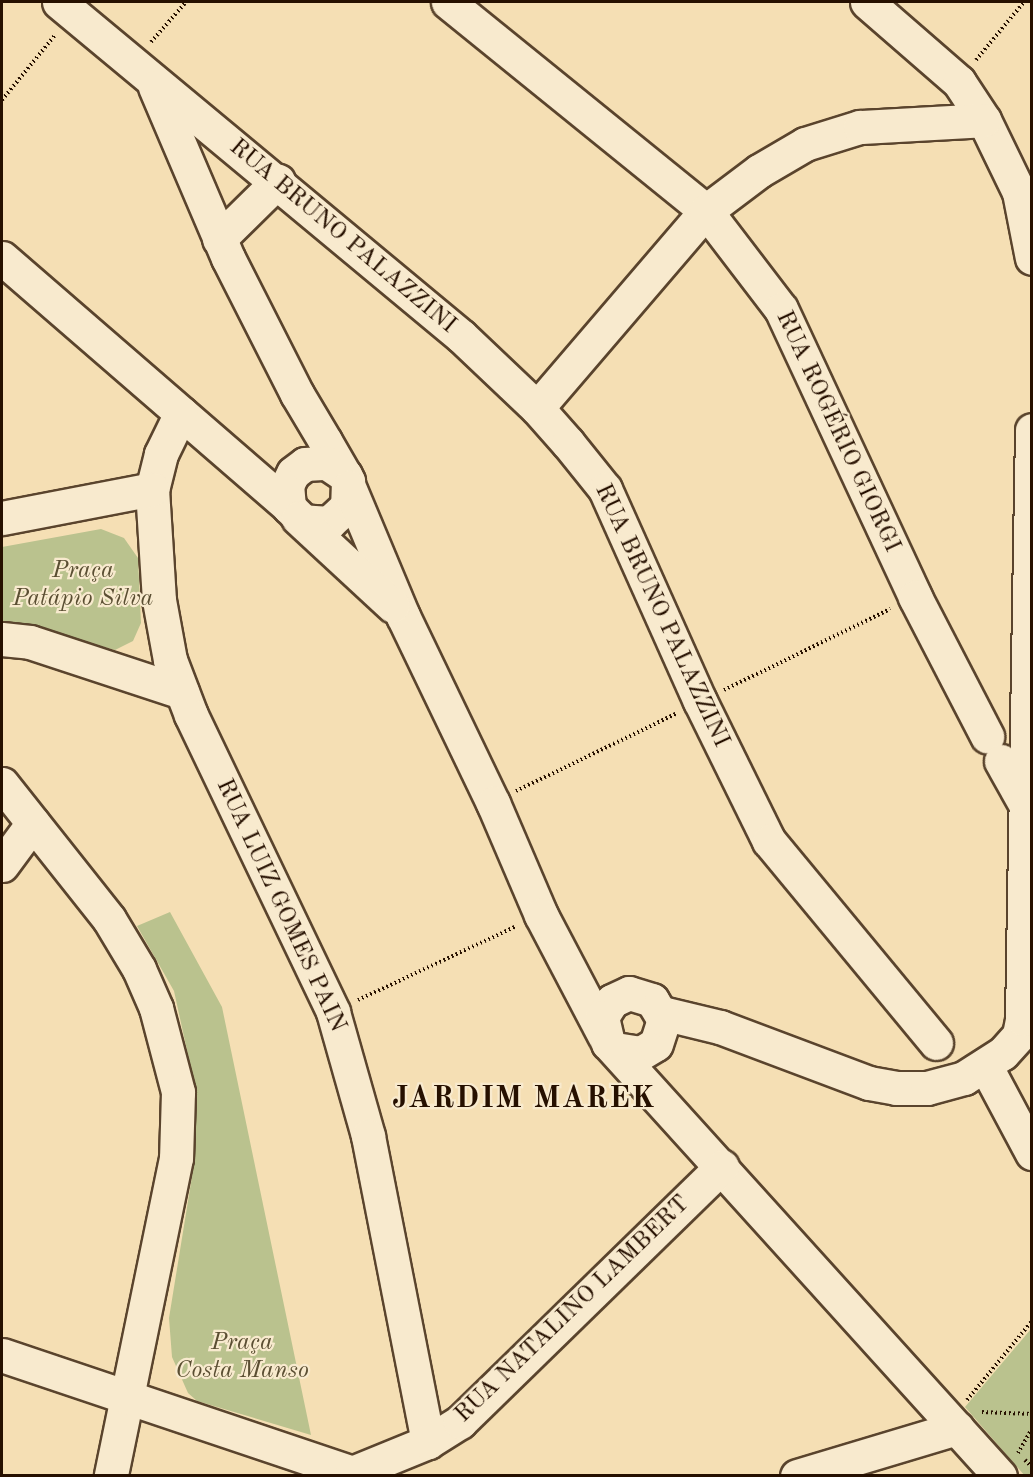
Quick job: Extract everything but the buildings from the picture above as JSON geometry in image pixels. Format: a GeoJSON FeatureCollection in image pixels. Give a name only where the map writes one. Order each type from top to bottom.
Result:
{"type":"FeatureCollection","features":[{"type":"Feature","properties":{"kind":"street","name":"RUA ROGÉRIO GIORGI"},"geometry":{"type":"LineString","coordinates":[[448,2],[706,211],[782,309],[915,597],[1025,804]]}},
{"type":"Feature","properties":{"kind":"street"},"geometry":{"type":"LineString","coordinates":[[867,2],[959,82],[984,120],[1019,192],[1032,258]]}},
{"type":"Feature","properties":{"kind":"street","name":"RUA BRUNO PALAZZINI"},"geometry":{"type":"LineString","coordinates":[[66,7],[142,74],[278,181],[461,336],[537,408],[605,489],[700,701],[769,841],[936,1043]]}},
{"type":"Feature","properties":{"kind":"street"},"geometry":{"type":"LineString","coordinates":[[142,74],[219,239],[297,394],[347,481],[403,616],[493,803],[569,974],[609,1042],[658,1099],[722,1166],[968,1414],[1008,1463]]}},
{"type":"Feature","properties":{"kind":"street"},"geometry":{"type":"LineString","coordinates":[[537,408],[706,211],[759,171],[805,144],[860,127],[984,120]]}},
{"type":"Feature","properties":{"kind":"street"},"geometry":{"type":"LineString","coordinates":[[219,239],[278,181]]}},
{"type":"Feature","properties":{"kind":"street"},"geometry":{"type":"LineString","coordinates":[[2,258],[253,473],[293,494],[403,616]]}},
{"type":"Feature","properties":{"kind":"street"},"geometry":{"type":"LineString","coordinates":[[293,494],[320,461],[334,465],[347,481],[347,506],[334,520],[315,525],[293,494],[297,394]]}},
{"type":"Feature","properties":{"kind":"street","name":"RUA LUIZ GOMES PAIN"},"geometry":{"type":"LineString","coordinates":[[181,413],[161,454],[152,489],[159,600],[170,660],[182,692],[333,1012],[368,1136],[428,1442]]}},
{"type":"Feature","properties":{"kind":"street"},"geometry":{"type":"LineString","coordinates":[[629,993],[606,1008],[602,1026],[609,1042],[632,1054],[658,1030],[720,1027],[868,1083],[896,1088],[927,1088],[964,1078],[985,1065],[1019,1035],[1022,1019],[1032,430]]}},
{"type":"Feature","properties":{"kind":"street"},"geometry":{"type":"LineString","coordinates":[[2,518],[152,489]]}},
{"type":"Feature","properties":{"kind":"street"},"geometry":{"type":"LineString","coordinates":[[2,639],[30,642],[182,692]]}},
{"type":"Feature","properties":{"kind":"street"},"geometry":{"type":"LineString","coordinates":[[2,784],[110,919],[139,969],[156,1008],[178,1092],[176,1158],[111,1476]]}},
{"type":"Feature","properties":{"kind":"street"},"geometry":{"type":"LineString","coordinates":[[2,865],[33,823]]}},
{"type":"Feature","properties":{"kind":"street"},"geometry":{"type":"LineString","coordinates":[[569,974],[652,1000],[658,1030],[644,1074],[658,1099]]}},
{"type":"Feature","properties":{"kind":"street"},"geometry":{"type":"LineString","coordinates":[[985,1065],[1032,1153]]}},
{"type":"Feature","properties":{"kind":"street","name":"RUA NATALINO LAMBERT"},"geometry":{"type":"LineString","coordinates":[[352,1474],[428,1442],[489,1397],[722,1166]]}},
{"type":"Feature","properties":{"kind":"street"},"geometry":{"type":"LineString","coordinates":[[2,1355],[352,1474]]}},
{"type":"Feature","properties":{"kind":"street"},"geometry":{"type":"LineString","coordinates":[[797,1476],[968,1414]]}},
{"type":"Feature","properties":{"kind":"path"},"geometry":{"type":"LineString","coordinates":[[142,74],[186,2]]}},
{"type":"Feature","properties":{"kind":"path"},"geometry":{"type":"LineString","coordinates":[[959,82],[1024,2]]}},
{"type":"Feature","properties":{"kind":"path"},"geometry":{"type":"LineString","coordinates":[[2,100],[66,7]]}},
{"type":"Feature","properties":{"kind":"path"},"geometry":{"type":"LineString","coordinates":[[493,803],[915,597]]}},
{"type":"Feature","properties":{"kind":"path"},"geometry":{"type":"LineString","coordinates":[[333,1012],[527,922]]}},
{"type":"Feature","properties":{"kind":"path"},"geometry":{"type":"LineString","coordinates":[[968,1414],[1032,1321]]}},
{"type":"Feature","properties":{"kind":"path"},"geometry":{"type":"LineString","coordinates":[[968,1414],[1032,1414]]}},
{"type":"Feature","properties":{"kind":"path"},"geometry":{"type":"LineString","coordinates":[[1008,1463],[1032,1429]]}},
{"type":"Feature","properties":{"kind":"green space","name":"Praça Patápio Silva"},"geometry":{"type":"Polygon","coordinates":[[[101,529],[124,538],[138,558],[141,623],[133,641],[115,650],[40,629],[2,629],[2,547],[101,529]]]}},
{"type":"Feature","properties":{"kind":"green space","name":"Praça Costa Manso"},"geometry":{"type":"Polygon","coordinates":[[[170,912],[222,1007],[311,1435],[197,1401],[188,1393],[172,1357],[169,1318],[195,1158],[195,1087],[174,991],[137,926],[170,912]]]}},
{"type":"Feature","properties":{"kind":"green space"},"geometry":{"type":"Polygon","coordinates":[[[1031,1329],[1032,1475],[1025,1476],[965,1407],[1031,1329]]]}},
{"type":"Feature","properties":{"kind":"district","name":"JARDIM MAREK"},"geometry":{"type":"Point","coordinates":[524,1099]}}]}
